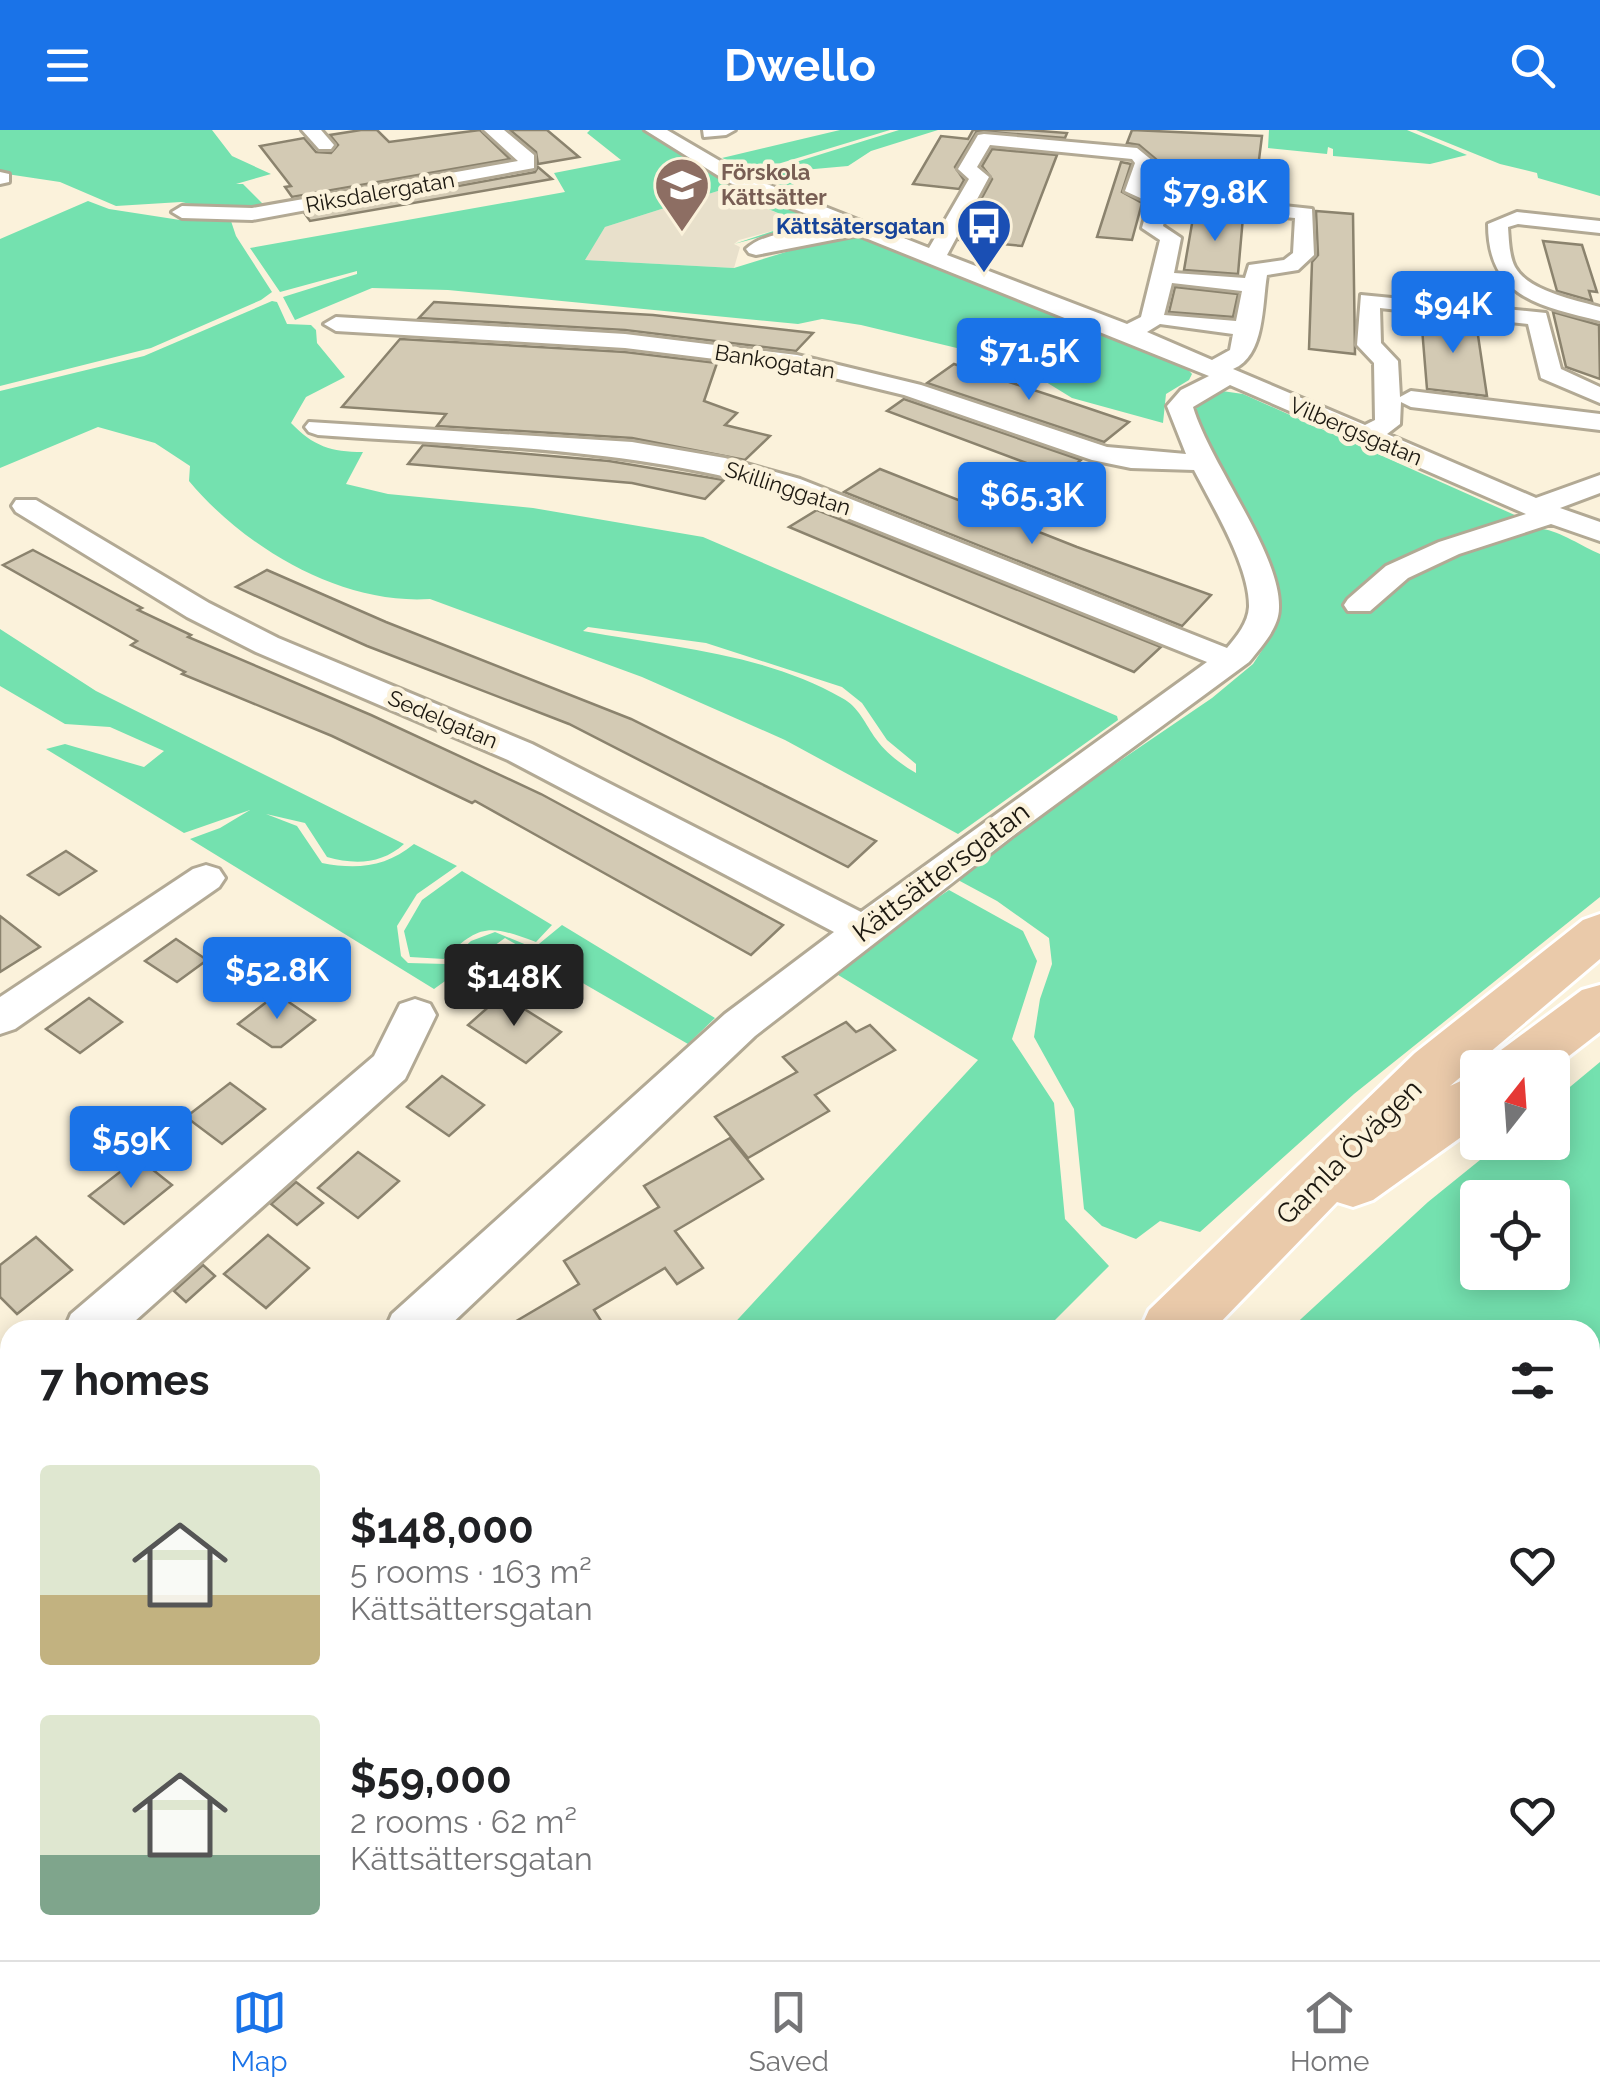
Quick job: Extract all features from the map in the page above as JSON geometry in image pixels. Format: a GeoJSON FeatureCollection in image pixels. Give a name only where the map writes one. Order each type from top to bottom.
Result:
{"type":"FeatureCollection","features":[{"type":"Feature","properties":{"kind":"main road","name":"Gamla Övägen"},"geometry":{"type":"LineString","coordinates":[[1181,1320],[1434,1068],[1600,932]]}},
{"type":"Feature","properties":{"kind":"main road"},"geometry":{"type":"LineString","coordinates":[[1540,1050],[1600,1004]]}},
{"type":"Feature","properties":{"kind":"main road","name":"Gamla Övägen"},"geometry":{"type":"LineString","coordinates":[[1240,1260],[1460,1107]]}},
{"type":"Feature","properties":{"kind":"street"},"geometry":{"type":"LineString","coordinates":[[311,130],[325,145]]}},
{"type":"Feature","properties":{"kind":"street","name":"Riksdalergatan"},"geometry":{"type":"LineString","coordinates":[[182,212],[252,214],[527,164],[493,130]]}},
{"type":"Feature","properties":{"kind":"street","name":"Vilbergsgatan"},"geometry":{"type":"LineString","coordinates":[[654,130],[737,179],[1129,332],[1595,531]]}},
{"type":"Feature","properties":{"kind":"street"},"geometry":{"type":"LineString","coordinates":[[935,257],[979,177],[967,169],[984,140],[1137,154],[1145,162],[1135,191],[1160,199],[1304,213],[1303,255],[1290,265],[1257,270],[1252,307],[1237,358],[1220,372]]}},
{"type":"Feature","properties":{"kind":"street"},"geometry":{"type":"LineString","coordinates":[[1129,332],[1150,321],[1157,300],[1171,238],[1152,228],[1160,199]]}},
{"type":"Feature","properties":{"kind":"street"},"geometry":{"type":"LineString","coordinates":[[1600,227],[1517,218],[1498,224],[1504,267],[1511,276],[1548,296],[1600,314]]}},
{"type":"Feature","properties":{"kind":"street"},"geometry":{"type":"LineString","coordinates":[[756,250],[778,242],[860,229]]}},
{"type":"Feature","properties":{"kind":"street"},"geometry":{"type":"LineString","coordinates":[[1252,307],[1174,299],[1252,307]]}},
{"type":"Feature","properties":{"kind":"street"},"geometry":{"type":"LineString","coordinates":[[1366,435],[1386,424],[1388,416],[1386,360],[1369,345],[1369,300],[1538,318],[1550,373],[1600,396]]}},
{"type":"Feature","properties":{"kind":"street","name":"Bankogatan"},"geometry":{"type":"LineString","coordinates":[[336,324],[683,348],[796,362],[906,388],[1101,454],[1130,460],[1202,462]]}},
{"type":"Feature","properties":{"kind":"street","name":"Kättsättersgatan"},"geometry":{"type":"LineString","coordinates":[[421,1320],[700,1059],[862,930],[1232,661],[1259,628],[1264,604],[1256,570],[1180,417],[1180,406],[1220,372]]}},
{"type":"Feature","properties":{"kind":"street"},"geometry":{"type":"LineString","coordinates":[[1600,422],[1412,412],[1600,445]]}},
{"type":"Feature","properties":{"kind":"street","name":"Skillinggatan"},"geometry":{"type":"LineString","coordinates":[[318,427],[602,447],[724,466],[790,485],[1232,661]]}},
{"type":"Feature","properties":{"kind":"street"},"geometry":{"type":"LineString","coordinates":[[1358,606],[1398,572],[1544,512],[1600,482]]}},
{"type":"Feature","properties":{"kind":"street","name":"Sedelgatan"},"geometry":{"type":"LineString","coordinates":[[26,506],[216,619],[520,752],[862,930]]}},
{"type":"Feature","properties":{"kind":"street"},"geometry":{"type":"LineString","coordinates":[[0,1018],[206,878]]}},
{"type":"Feature","properties":{"kind":"street"},"geometry":{"type":"LineString","coordinates":[[100,1320],[390,1067],[415,1014]]}},
{"type":"Feature","properties":{"kind":"shaded area","name":"Förskola Kättsätter"},"geometry":{"type":"Polygon","coordinates":[[[721,190],[802,223],[739,240],[734,244],[740,247],[734,268],[584,260],[605,227],[721,190]]]}},
{"type":"Feature","properties":{"kind":"green space"},"geometry":{"type":"Polygon","coordinates":[[[0,130],[212,130],[232,156],[271,174],[236,184],[243,184],[267,208],[210,208],[181,202],[116,206],[60,182],[0,173],[0,130]]]}},
{"type":"Feature","properties":{"kind":"green space"},"geometry":{"type":"Polygon","coordinates":[[[642,130],[724,181],[838,229],[801,238],[775,233],[734,244],[800,222],[721,190],[605,227],[585,260],[734,268],[789,251],[782,247],[854,237],[866,239],[1152,350],[1185,366],[1192,374],[1166,394],[1163,423],[1072,398],[1015,363],[822,319],[798,324],[448,290],[372,288],[295,320],[283,297],[357,271],[280,292],[250,248],[565,192],[554,173],[621,160],[587,133],[642,130]]]}},
{"type":"Feature","properties":{"kind":"green space"},"geometry":{"type":"Polygon","coordinates":[[[840,130],[890,130],[755,171],[722,158],[840,130]]]}},
{"type":"Feature","properties":{"kind":"green space"},"geometry":{"type":"Polygon","coordinates":[[[899,130],[938,130],[871,151],[848,166],[803,170],[790,190],[757,174],[899,130]]]}},
{"type":"Feature","properties":{"kind":"green space"},"geometry":{"type":"Polygon","coordinates":[[[1269,130],[1407,130],[1467,155],[1430,164],[1333,156],[1333,149],[1328,147],[1327,154],[1268,148],[1269,130]]]}},
{"type":"Feature","properties":{"kind":"green space"},"geometry":{"type":"Polygon","coordinates":[[[1416,130],[1600,130],[1600,196],[1538,178],[1537,173],[1500,164],[1416,130]]]}},
{"type":"Feature","properties":{"kind":"green space"},"geometry":{"type":"Polygon","coordinates":[[[88,201],[109,209],[180,220],[230,218],[236,236],[272,292],[151,348],[0,386],[0,239],[88,201]]]}},
{"type":"Feature","properties":{"kind":"green space"},"geometry":{"type":"Polygon","coordinates":[[[277,302],[287,324],[311,325],[316,330],[317,343],[345,377],[306,397],[291,423],[323,446],[363,452],[346,484],[388,494],[533,508],[703,537],[1117,716],[1118,720],[958,834],[785,740],[642,677],[430,599],[363,593],[297,567],[238,529],[189,481],[190,466],[155,443],[98,427],[0,468],[0,391],[144,356],[277,302]],[[588,627],[583,631],[748,661],[812,683],[853,706],[884,749],[916,773],[916,764],[887,740],[862,703],[842,687],[706,643],[588,627]]]}},
{"type":"Feature","properties":{"kind":"green space"},"geometry":{"type":"Polygon","coordinates":[[[1205,393],[1243,394],[1526,520],[1369,579],[1380,591],[1460,551],[1526,530],[1549,530],[1600,554],[1600,897],[1354,1094],[1200,1232],[1160,1221],[1136,1239],[1102,1226],[1084,1209],[1074,1109],[1034,1037],[1040,999],[1052,964],[1049,938],[997,901],[958,880],[1027,824],[1212,698],[1253,664],[1276,629],[1276,590],[1196,420],[1195,404],[1205,393]]]}},
{"type":"Feature","properties":{"kind":"green space"},"geometry":{"type":"Polygon","coordinates":[[[0,629],[96,691],[404,844],[377,859],[337,860],[327,857],[305,823],[266,814],[297,826],[322,863],[371,865],[393,858],[414,844],[457,866],[417,894],[397,926],[401,956],[408,963],[446,964],[471,941],[495,932],[534,948],[562,925],[715,1018],[688,1044],[505,938],[434,989],[190,839],[220,828],[250,810],[184,833],[46,749],[65,744],[144,767],[164,751],[110,727],[65,724],[0,686],[0,629]]]}},
{"type":"Feature","properties":{"kind":"green space"},"geometry":{"type":"Polygon","coordinates":[[[462,871],[552,925],[536,942],[507,932],[486,931],[467,939],[444,959],[410,957],[404,931],[422,900],[462,871]]]}},
{"type":"Feature","properties":{"kind":"green space"},"geometry":{"type":"Polygon","coordinates":[[[949,890],[1023,931],[1037,961],[1012,1039],[1054,1103],[1065,1219],[1109,1266],[1055,1320],[737,1320],[978,1060],[830,970],[949,890]]]}},
{"type":"Feature","properties":{"kind":"green space"},"geometry":{"type":"Polygon","coordinates":[[[1600,1062],[1600,1320],[1300,1320],[1428,1202],[1480,1160],[1570,1160],[1570,1087],[1600,1062]]]}},
{"type":"Feature","properties":{"kind":"building"},"geometry":{"type":"Polygon","coordinates":[[[377,130],[389,142],[480,130],[510,159],[292,197],[285,187],[291,186],[260,146],[304,138],[316,152],[331,153],[338,145],[330,135],[377,130]]]}},
{"type":"Feature","properties":{"kind":"building"},"geometry":{"type":"Polygon","coordinates":[[[510,130],[547,130],[579,157],[538,164],[536,152],[510,130]]]}},
{"type":"Feature","properties":{"kind":"building"},"geometry":{"type":"Polygon","coordinates":[[[973,130],[1067,133],[1065,138],[977,131],[955,167],[964,180],[959,189],[913,184],[941,136],[968,139],[973,130]]]}},
{"type":"Feature","properties":{"kind":"building"},"geometry":{"type":"Polygon","coordinates":[[[1132,130],[1262,136],[1254,199],[1151,186],[1158,161],[1139,145],[1127,143],[1132,130]]]}},
{"type":"Feature","properties":{"kind":"building"},"geometry":{"type":"Polygon","coordinates":[[[992,149],[1057,155],[1022,246],[959,240],[992,179],[982,166],[992,149]]]}},
{"type":"Feature","properties":{"kind":"building"},"geometry":{"type":"Polygon","coordinates":[[[1121,162],[1131,164],[1122,192],[1142,203],[1132,240],[1097,237],[1121,162]]]}},
{"type":"Feature","properties":{"kind":"building"},"geometry":{"type":"Polygon","coordinates":[[[538,167],[552,179],[310,221],[305,214],[535,172],[538,167]]]}},
{"type":"Feature","properties":{"kind":"building"},"geometry":{"type":"Polygon","coordinates":[[[1316,211],[1353,214],[1355,354],[1309,349],[1312,262],[1318,255],[1316,211]]]}},
{"type":"Feature","properties":{"kind":"building"},"geometry":{"type":"Polygon","coordinates":[[[1194,212],[1243,217],[1238,274],[1184,270],[1194,212]]]}},
{"type":"Feature","properties":{"kind":"building"},"geometry":{"type":"Polygon","coordinates":[[[1543,241],[1582,245],[1597,292],[1589,291],[1592,301],[1557,291],[1543,241]]]}},
{"type":"Feature","properties":{"kind":"building"},"geometry":{"type":"Polygon","coordinates":[[[1418,285],[1471,290],[1473,302],[1419,297],[1418,285]]]}},
{"type":"Feature","properties":{"kind":"building"},"geometry":{"type":"Polygon","coordinates":[[[1175,287],[1238,294],[1233,317],[1169,312],[1175,287]]]}},
{"type":"Feature","properties":{"kind":"building"},"geometry":{"type":"Polygon","coordinates":[[[434,302],[653,315],[813,333],[796,351],[625,330],[419,318],[434,302]]]}},
{"type":"Feature","properties":{"kind":"building"},"geometry":{"type":"Polygon","coordinates":[[[1553,312],[1599,325],[1600,379],[1566,367],[1553,312]]]}},
{"type":"Feature","properties":{"kind":"building"},"geometry":{"type":"Polygon","coordinates":[[[1421,316],[1476,322],[1487,396],[1427,389],[1421,316]]]}},
{"type":"Feature","properties":{"kind":"building"},"geometry":{"type":"Polygon","coordinates":[[[400,339],[625,352],[717,363],[704,401],[737,413],[725,425],[770,436],[745,460],[632,438],[437,426],[446,414],[342,407],[400,339]]]}},
{"type":"Feature","properties":{"kind":"building"},"geometry":{"type":"Polygon","coordinates":[[[954,364],[1129,422],[1104,442],[927,383],[954,364]]]}},
{"type":"Feature","properties":{"kind":"building"},"geometry":{"type":"Polygon","coordinates":[[[904,399],[1081,460],[1061,476],[887,411],[904,399]]]}},
{"type":"Feature","properties":{"kind":"building"},"geometry":{"type":"Polygon","coordinates":[[[423,445],[609,461],[724,480],[705,499],[632,483],[408,464],[423,445]]]}},
{"type":"Feature","properties":{"kind":"building"},"geometry":{"type":"Polygon","coordinates":[[[880,469],[1211,595],[1182,626],[844,492],[880,469]]]}},
{"type":"Feature","properties":{"kind":"building"},"geometry":{"type":"Polygon","coordinates":[[[817,510],[1161,647],[1134,672],[789,527],[817,510]]]}},
{"type":"Feature","properties":{"kind":"building"},"geometry":{"type":"Polygon","coordinates":[[[33,550],[142,608],[138,610],[191,635],[188,637],[371,715],[541,794],[783,925],[751,955],[475,801],[472,803],[332,736],[182,674],[185,672],[131,645],[137,641],[3,565],[33,550]]]}},
{"type":"Feature","properties":{"kind":"building"},"geometry":{"type":"Polygon","coordinates":[[[267,570],[386,622],[631,719],[876,841],[848,867],[569,724],[367,646],[236,587],[267,570]]]}},
{"type":"Feature","properties":{"kind":"building"},"geometry":{"type":"Polygon","coordinates":[[[66,851],[96,871],[59,895],[28,875],[66,851]]]}},
{"type":"Feature","properties":{"kind":"building"},"geometry":{"type":"Polygon","coordinates":[[[0,916],[40,947],[0,972],[0,916]]]}},
{"type":"Feature","properties":{"kind":"building"},"geometry":{"type":"Polygon","coordinates":[[[176,939],[207,960],[177,982],[145,961],[176,939]]]}},
{"type":"Feature","properties":{"kind":"building"},"geometry":{"type":"Polygon","coordinates":[[[277,994],[315,1020],[281,1047],[272,1047],[238,1024],[277,994]]]}},
{"type":"Feature","properties":{"kind":"building"},"geometry":{"type":"Polygon","coordinates":[[[502,995],[561,1032],[526,1063],[468,1025],[502,995]]]}},
{"type":"Feature","properties":{"kind":"building"},"geometry":{"type":"Polygon","coordinates":[[[89,998],[122,1022],[80,1053],[46,1029],[89,998]]]}},
{"type":"Feature","properties":{"kind":"building"},"geometry":{"type":"Polygon","coordinates":[[[846,1022],[856,1032],[870,1025],[895,1050],[815,1095],[829,1111],[748,1158],[715,1117],[797,1072],[783,1057],[846,1022]]]}},
{"type":"Feature","properties":{"kind":"building"},"geometry":{"type":"Polygon","coordinates":[[[442,1076],[484,1105],[449,1136],[407,1107],[442,1076]]]}},
{"type":"Feature","properties":{"kind":"building"},"geometry":{"type":"Polygon","coordinates":[[[230,1083],[265,1109],[222,1144],[186,1117],[230,1083]]]}},
{"type":"Feature","properties":{"kind":"building"},"geometry":{"type":"Polygon","coordinates":[[[730,1138],[763,1179],[675,1231],[703,1268],[677,1284],[665,1268],[594,1310],[600,1320],[518,1320],[579,1284],[564,1261],[659,1207],[644,1186],[730,1138]]]}},
{"type":"Feature","properties":{"kind":"building"},"geometry":{"type":"Polygon","coordinates":[[[358,1152],[399,1181],[358,1218],[318,1188],[358,1152]]]}},
{"type":"Feature","properties":{"kind":"building"},"geometry":{"type":"Polygon","coordinates":[[[138,1158],[172,1185],[124,1224],[89,1196],[138,1158]]]}},
{"type":"Feature","properties":{"kind":"building"},"geometry":{"type":"Polygon","coordinates":[[[296,1182],[323,1203],[297,1225],[271,1204],[296,1182]]]}},
{"type":"Feature","properties":{"kind":"building"},"geometry":{"type":"Polygon","coordinates":[[[268,1235],[309,1268],[266,1308],[224,1274],[268,1235]]]}},
{"type":"Feature","properties":{"kind":"building"},"geometry":{"type":"Polygon","coordinates":[[[36,1237],[72,1270],[17,1314],[0,1297],[0,1265],[36,1237]]]}},
{"type":"Feature","properties":{"kind":"building"},"geometry":{"type":"Polygon","coordinates":[[[203,1265],[215,1276],[186,1302],[174,1291],[203,1265]]]}},
{"type":"Feature","properties":{"kind":"place","name":"Förskola Kättsätter"},"geometry":{"type":"Point","coordinates":[682,234]}},
{"type":"Feature","properties":{"kind":"place","name":"Kättsätersgatan"},"geometry":{"type":"Point","coordinates":[984,275]}}]}
